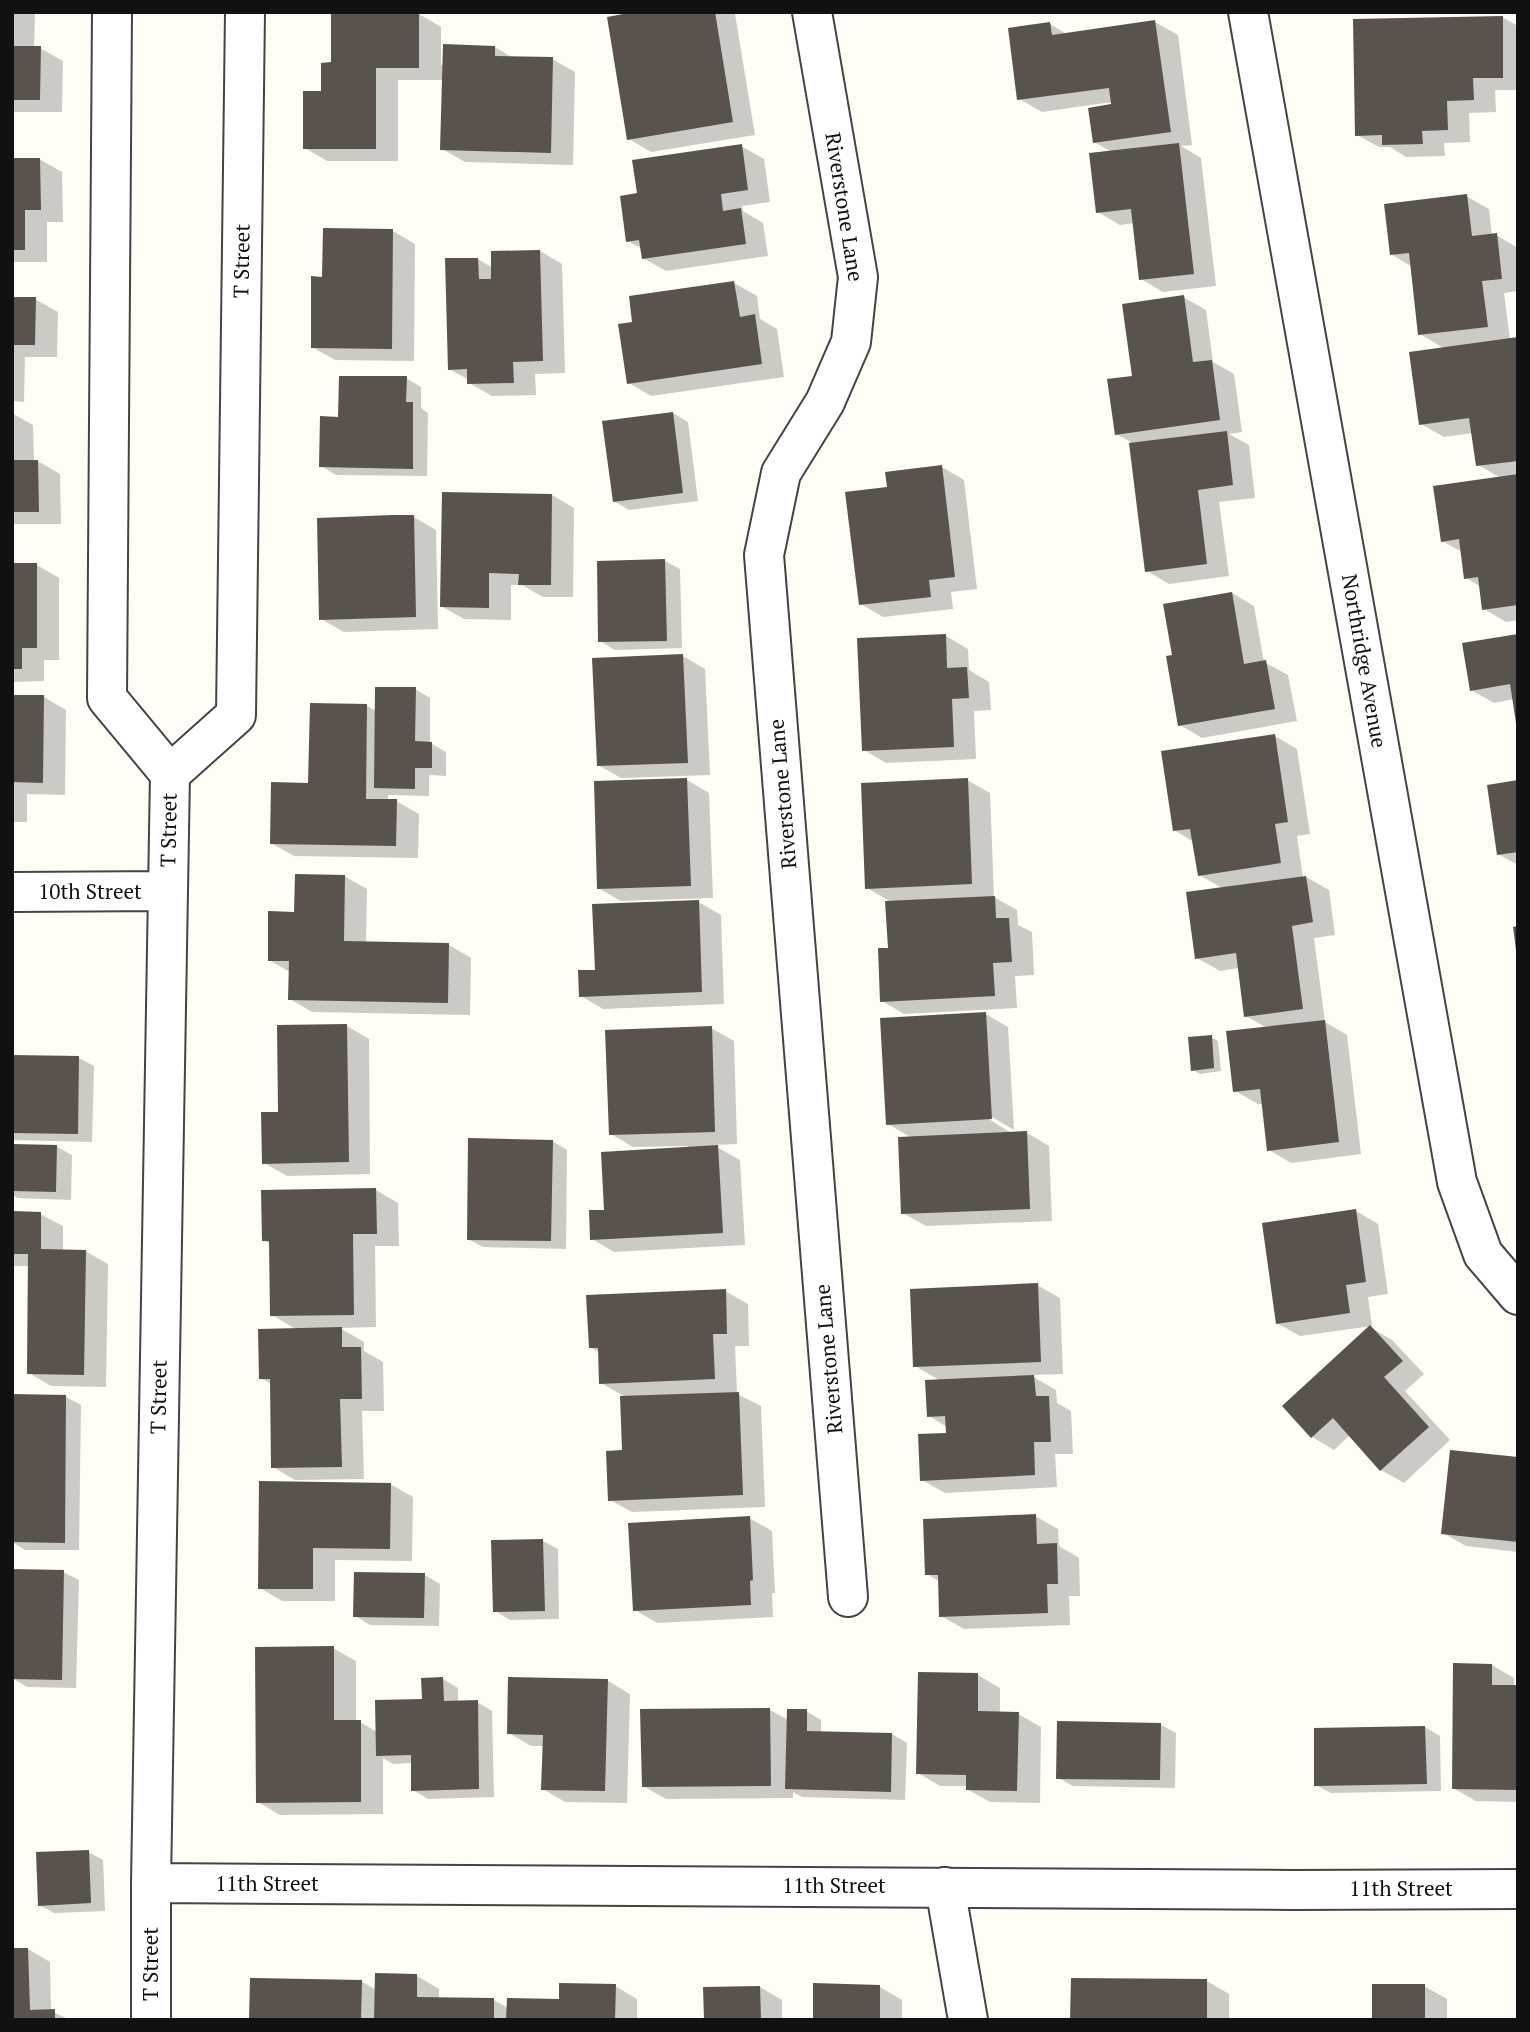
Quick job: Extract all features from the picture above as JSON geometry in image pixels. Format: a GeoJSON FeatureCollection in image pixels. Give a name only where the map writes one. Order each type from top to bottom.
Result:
{"type":"FeatureCollection","features":[{"type":"Feature","properties":{"kind":"street","name":"T Street"},"geometry":{"type":"LineString","coordinates":[[113,12],[107,698],[170,774],[151,2020]]}},
{"type":"Feature","properties":{"kind":"street","name":"T Street"},"geometry":{"type":"LineString","coordinates":[[170,774],[236,715],[245,12]]}},
{"type":"Feature","properties":{"kind":"street","name":"Riverstone Lane"},"geometry":{"type":"LineString","coordinates":[[812,12],[858,277],[851,342],[825,402],[781,473],[764,555],[848,1597]]}},
{"type":"Feature","properties":{"kind":"street","name":"Northridge Avenue"},"geometry":{"type":"LineString","coordinates":[[1248,12],[1457,1182],[1483,1254],[1518,1295]]}},
{"type":"Feature","properties":{"kind":"street","name":"10th Street"},"geometry":{"type":"LineString","coordinates":[[12,892],[168,891]]}},
{"type":"Feature","properties":{"kind":"street","name":"11th Street"},"geometry":{"type":"LineString","coordinates":[[151,1884],[1518,1889]]}},
{"type":"Feature","properties":{"kind":"street"},"geometry":{"type":"LineString","coordinates":[[945,1887],[968,2020]]}},
{"type":"Feature","properties":{"kind":"building"},"geometry":{"type":"Polygon","coordinates":[[[331,12],[419,12],[419,68],[376,68],[376,149],[303,149],[303,91],[321,91],[321,63],[331,62],[331,12]]]}},
{"type":"Feature","properties":{"kind":"building"},"geometry":{"type":"Polygon","coordinates":[[[634,12],[715,12],[733,122],[627,140],[607,17],[634,12]]]}},
{"type":"Feature","properties":{"kind":"building"},"geometry":{"type":"Polygon","coordinates":[[[1503,16],[1503,78],[1473,78],[1474,100],[1447,101],[1448,130],[1422,131],[1423,144],[1382,145],[1382,135],[1355,136],[1353,19],[1503,16]]]}},
{"type":"Feature","properties":{"kind":"building"},"geometry":{"type":"Polygon","coordinates":[[[1155,20],[1171,132],[1093,143],[1088,108],[1111,104],[1109,88],[1017,100],[1008,28],[1050,22],[1052,35],[1155,20]]]}},
{"type":"Feature","properties":{"kind":"building"},"geometry":{"type":"Polygon","coordinates":[[[443,44],[495,46],[495,56],[553,57],[551,153],[440,150],[443,44]]]}},
{"type":"Feature","properties":{"kind":"building"},"geometry":{"type":"Polygon","coordinates":[[[12,46],[41,46],[40,100],[12,100],[12,46]]]}},
{"type":"Feature","properties":{"kind":"building"},"geometry":{"type":"Polygon","coordinates":[[[1179,143],[1194,274],[1139,280],[1131,209],[1096,213],[1089,153],[1179,143]]]}},
{"type":"Feature","properties":{"kind":"building"},"geometry":{"type":"Polygon","coordinates":[[[742,144],[748,190],[721,194],[723,211],[741,208],[746,244],[642,259],[639,240],[626,242],[620,196],[637,193],[632,160],[742,144]]]}},
{"type":"Feature","properties":{"kind":"building"},"geometry":{"type":"Polygon","coordinates":[[[12,158],[40,158],[41,210],[25,210],[25,250],[12,250],[12,158]]]}},
{"type":"Feature","properties":{"kind":"building"},"geometry":{"type":"Polygon","coordinates":[[[1467,194],[1472,236],[1497,233],[1502,279],[1482,281],[1488,327],[1418,335],[1409,253],[1390,255],[1384,204],[1467,194]]]}},
{"type":"Feature","properties":{"kind":"building"},"geometry":{"type":"Polygon","coordinates":[[[323,228],[393,229],[392,349],[311,348],[311,276],[322,277],[323,228]]]}},
{"type":"Feature","properties":{"kind":"building"},"geometry":{"type":"Polygon","coordinates":[[[540,250],[543,361],[513,362],[514,383],[467,384],[467,369],[448,370],[445,258],[478,258],[479,279],[491,279],[491,251],[540,250]]]}},
{"type":"Feature","properties":{"kind":"building"},"geometry":{"type":"Polygon","coordinates":[[[734,281],[740,317],[755,314],[762,364],[627,384],[618,324],[632,322],[629,296],[734,281]]]}},
{"type":"Feature","properties":{"kind":"building"},"geometry":{"type":"Polygon","coordinates":[[[1184,295],[1193,362],[1212,360],[1220,420],[1115,435],[1107,379],[1132,376],[1122,304],[1184,295]]]}},
{"type":"Feature","properties":{"kind":"building"},"geometry":{"type":"Polygon","coordinates":[[[12,297],[36,297],[35,345],[12,345],[12,297]]]}},
{"type":"Feature","properties":{"kind":"building"},"geometry":{"type":"Polygon","coordinates":[[[1518,337],[1518,461],[1476,466],[1469,418],[1419,425],[1409,352],[1518,337]]]}},
{"type":"Feature","properties":{"kind":"building"},"geometry":{"type":"Polygon","coordinates":[[[339,376],[407,376],[406,402],[413,402],[413,469],[319,467],[320,416],[338,417],[339,376]]]}},
{"type":"Feature","properties":{"kind":"building"},"geometry":{"type":"Polygon","coordinates":[[[673,412],[683,493],[613,502],[602,421],[673,412]]]}},
{"type":"Feature","properties":{"kind":"building"},"geometry":{"type":"Polygon","coordinates":[[[1227,431],[1233,485],[1198,490],[1207,564],[1145,572],[1129,443],[1227,431]]]}},
{"type":"Feature","properties":{"kind":"building"},"geometry":{"type":"Polygon","coordinates":[[[12,460],[38,460],[39,512],[12,512],[12,460]]]}},
{"type":"Feature","properties":{"kind":"building"},"geometry":{"type":"Polygon","coordinates":[[[942,465],[955,577],[929,580],[931,597],[859,605],[845,492],[887,487],[885,472],[942,465]]]}},
{"type":"Feature","properties":{"kind":"building"},"geometry":{"type":"Polygon","coordinates":[[[1518,474],[1518,605],[1482,610],[1478,577],[1464,579],[1459,539],[1441,542],[1433,486],[1518,474]]]}},
{"type":"Feature","properties":{"kind":"building"},"geometry":{"type":"Polygon","coordinates":[[[442,492],[552,494],[551,585],[518,585],[519,574],[489,573],[489,608],[440,607],[442,492]]]}},
{"type":"Feature","properties":{"kind":"building"},"geometry":{"type":"Polygon","coordinates":[[[414,515],[416,617],[319,620],[317,518],[414,515]]]}},
{"type":"Feature","properties":{"kind":"building"},"geometry":{"type":"Polygon","coordinates":[[[665,559],[667,641],[598,642],[597,561],[665,559]]]}},
{"type":"Feature","properties":{"kind":"building"},"geometry":{"type":"Polygon","coordinates":[[[12,563],[37,563],[37,648],[22,648],[22,669],[12,669],[12,563]]]}},
{"type":"Feature","properties":{"kind":"building"},"geometry":{"type":"Polygon","coordinates":[[[1232,592],[1244,664],[1266,660],[1275,709],[1178,726],[1166,656],[1172,655],[1163,604],[1232,592]]]}},
{"type":"Feature","properties":{"kind":"building"},"geometry":{"type":"Polygon","coordinates":[[[946,634],[947,668],[967,667],[969,698],[952,699],[954,747],[862,751],[857,638],[946,634]]]}},
{"type":"Feature","properties":{"kind":"building"},"geometry":{"type":"Polygon","coordinates":[[[1518,634],[1516,723],[1510,684],[1470,691],[1462,643],[1518,634]]]}},
{"type":"Feature","properties":{"kind":"building"},"geometry":{"type":"Polygon","coordinates":[[[683,654],[688,763],[597,766],[592,658],[683,654]]]}},
{"type":"Feature","properties":{"kind":"building"},"geometry":{"type":"Polygon","coordinates":[[[375,687],[416,687],[415,741],[432,742],[432,768],[415,768],[415,789],[374,788],[375,687]]]}},
{"type":"Feature","properties":{"kind":"building"},"geometry":{"type":"Polygon","coordinates":[[[12,695],[44,695],[43,783],[12,782],[12,695]]]}},
{"type":"Feature","properties":{"kind":"building"},"geometry":{"type":"Polygon","coordinates":[[[310,703],[367,704],[366,799],[397,799],[396,846],[270,844],[271,782],[308,783],[310,703]]]}},
{"type":"Feature","properties":{"kind":"building"},"geometry":{"type":"Polygon","coordinates":[[[1275,734],[1288,822],[1275,824],[1281,863],[1198,876],[1190,829],[1173,831],[1161,751],[1275,734]]]}},
{"type":"Feature","properties":{"kind":"building"},"geometry":{"type":"Polygon","coordinates":[[[687,778],[691,886],[597,889],[594,781],[687,778]]]}},
{"type":"Feature","properties":{"kind":"building"},"geometry":{"type":"Polygon","coordinates":[[[968,778],[972,884],[865,889],[861,783],[968,778]]]}},
{"type":"Feature","properties":{"kind":"building"},"geometry":{"type":"Polygon","coordinates":[[[1518,780],[1518,852],[1497,855],[1487,785],[1518,780]]]}},
{"type":"Feature","properties":{"kind":"building"},"geometry":{"type":"Polygon","coordinates":[[[295,874],[345,875],[344,941],[449,943],[448,1003],[288,1000],[289,961],[268,961],[268,911],[294,912],[295,874]]]}},
{"type":"Feature","properties":{"kind":"building"},"geometry":{"type":"Polygon","coordinates":[[[1306,876],[1313,922],[1292,926],[1303,1009],[1244,1017],[1236,953],[1195,959],[1186,892],[1306,876]]]}},
{"type":"Feature","properties":{"kind":"building"},"geometry":{"type":"Polygon","coordinates":[[[995,896],[996,918],[1009,918],[1012,962],[993,963],[995,996],[880,1002],[878,948],[888,948],[885,901],[995,896]]]}},
{"type":"Feature","properties":{"kind":"building"},"geometry":{"type":"Polygon","coordinates":[[[699,900],[702,992],[579,997],[578,970],[595,970],[592,904],[699,900]]]}},
{"type":"Feature","properties":{"kind":"building"},"geometry":{"type":"Polygon","coordinates":[[[1518,926],[1518,950],[1516,950],[1513,927],[1518,926]]]}},
{"type":"Feature","properties":{"kind":"building"},"geometry":{"type":"Polygon","coordinates":[[[986,1012],[992,1119],[886,1125],[880,1018],[986,1012]]]}},
{"type":"Feature","properties":{"kind":"building"},"geometry":{"type":"Polygon","coordinates":[[[1325,1020],[1339,1142],[1267,1151],[1260,1089],[1233,1092],[1226,1031],[1325,1020]]]}},
{"type":"Feature","properties":{"kind":"building"},"geometry":{"type":"Polygon","coordinates":[[[347,1024],[349,1162],[262,1164],[261,1112],[278,1112],[277,1025],[347,1024]]]}},
{"type":"Feature","properties":{"kind":"building"},"geometry":{"type":"Polygon","coordinates":[[[712,1026],[715,1132],[609,1135],[605,1030],[712,1026]]]}},
{"type":"Feature","properties":{"kind":"building"},"geometry":{"type":"Polygon","coordinates":[[[1212,1035],[1214,1068],[1191,1071],[1188,1037],[1212,1035]]]}},
{"type":"Feature","properties":{"kind":"building"},"geometry":{"type":"Polygon","coordinates":[[[12,1055],[79,1056],[78,1134],[12,1133],[12,1055]]]}},
{"type":"Feature","properties":{"kind":"building"},"geometry":{"type":"Polygon","coordinates":[[[1027,1131],[1030,1209],[901,1214],[898,1137],[1027,1131]]]}},
{"type":"Feature","properties":{"kind":"building"},"geometry":{"type":"Polygon","coordinates":[[[468,1138],[553,1140],[551,1241],[467,1240],[468,1138]]]}},
{"type":"Feature","properties":{"kind":"building"},"geometry":{"type":"Polygon","coordinates":[[[12,1144],[57,1145],[56,1192],[12,1191],[12,1144]]]}},
{"type":"Feature","properties":{"kind":"building"},"geometry":{"type":"Polygon","coordinates":[[[718,1145],[723,1233],[590,1240],[589,1210],[604,1210],[601,1152],[718,1145]]]}},
{"type":"Feature","properties":{"kind":"building"},"geometry":{"type":"Polygon","coordinates":[[[376,1188],[377,1234],[353,1234],[354,1315],[270,1316],[269,1241],[262,1241],[261,1190],[376,1188]]]}},
{"type":"Feature","properties":{"kind":"building"},"geometry":{"type":"Polygon","coordinates":[[[1356,1209],[1366,1282],[1346,1285],[1350,1313],[1276,1324],[1262,1223],[1356,1209]]]}},
{"type":"Feature","properties":{"kind":"building"},"geometry":{"type":"Polygon","coordinates":[[[12,1211],[41,1212],[41,1249],[86,1250],[84,1375],[27,1374],[28,1254],[12,1254],[12,1211]]]}},
{"type":"Feature","properties":{"kind":"building"},"geometry":{"type":"Polygon","coordinates":[[[1038,1283],[1041,1362],[913,1367],[910,1289],[1038,1283]]]}},
{"type":"Feature","properties":{"kind":"building"},"geometry":{"type":"Polygon","coordinates":[[[726,1289],[727,1334],[713,1334],[715,1379],[599,1384],[598,1348],[589,1348],[586,1295],[726,1289]]]}},
{"type":"Feature","properties":{"kind":"building"},"geometry":{"type":"Polygon","coordinates":[[[1370,1325],[1403,1361],[1384,1377],[1429,1427],[1380,1471],[1333,1418],[1311,1438],[1282,1406],[1370,1325]]]}},
{"type":"Feature","properties":{"kind":"building"},"geometry":{"type":"Polygon","coordinates":[[[342,1327],[342,1347],[361,1347],[362,1399],[340,1399],[342,1467],[271,1468],[270,1379],[259,1379],[258,1329],[342,1327]]]}},
{"type":"Feature","properties":{"kind":"building"},"geometry":{"type":"Polygon","coordinates":[[[1034,1375],[1036,1396],[1049,1396],[1051,1442],[1034,1442],[1035,1475],[920,1481],[918,1434],[946,1433],[945,1416],[927,1417],[925,1380],[1034,1375]]]}},
{"type":"Feature","properties":{"kind":"building"},"geometry":{"type":"Polygon","coordinates":[[[739,1392],[743,1495],[608,1501],[606,1451],[622,1450],[620,1396],[739,1392]]]}},
{"type":"Feature","properties":{"kind":"building"},"geometry":{"type":"Polygon","coordinates":[[[12,1394],[66,1395],[65,1543],[12,1542],[12,1394]]]}},
{"type":"Feature","properties":{"kind":"building"},"geometry":{"type":"Polygon","coordinates":[[[1450,1450],[1518,1457],[1518,1542],[1441,1534],[1450,1450]]]}},
{"type":"Feature","properties":{"kind":"building"},"geometry":{"type":"Polygon","coordinates":[[[259,1481],[391,1483],[390,1549],[313,1548],[313,1589],[258,1589],[259,1481]]]}},
{"type":"Feature","properties":{"kind":"building"},"geometry":{"type":"Polygon","coordinates":[[[1036,1514],[1037,1544],[1057,1543],[1058,1584],[1047,1584],[1048,1613],[939,1617],[938,1575],[925,1575],[923,1519],[1036,1514]]]}},
{"type":"Feature","properties":{"kind":"building"},"geometry":{"type":"Polygon","coordinates":[[[750,1516],[753,1580],[750,1581],[751,1605],[633,1611],[628,1523],[750,1516]]]}},
{"type":"Feature","properties":{"kind":"building"},"geometry":{"type":"Polygon","coordinates":[[[543,1539],[545,1611],[493,1612],[491,1540],[543,1539]]]}},
{"type":"Feature","properties":{"kind":"building"},"geometry":{"type":"Polygon","coordinates":[[[12,1569],[64,1570],[62,1680],[12,1679],[12,1569]]]}},
{"type":"Feature","properties":{"kind":"building"},"geometry":{"type":"Polygon","coordinates":[[[354,1572],[425,1573],[424,1618],[353,1617],[354,1572]]]}},
{"type":"Feature","properties":{"kind":"building"},"geometry":{"type":"Polygon","coordinates":[[[334,1646],[334,1720],[361,1720],[361,1802],[256,1803],[255,1647],[334,1646]]]}},
{"type":"Feature","properties":{"kind":"building"},"geometry":{"type":"Polygon","coordinates":[[[1453,1663],[1492,1664],[1492,1685],[1518,1685],[1518,1790],[1452,1789],[1453,1663]]]}},
{"type":"Feature","properties":{"kind":"building"},"geometry":{"type":"Polygon","coordinates":[[[918,1672],[978,1673],[978,1711],[1019,1712],[1017,1791],[966,1790],[966,1775],[916,1774],[918,1672]]]}},
{"type":"Feature","properties":{"kind":"building"},"geometry":{"type":"Polygon","coordinates":[[[443,1677],[444,1701],[478,1700],[479,1789],[411,1791],[411,1755],[376,1756],[375,1700],[422,1699],[421,1678],[443,1677]]]}},
{"type":"Feature","properties":{"kind":"building"},"geometry":{"type":"Polygon","coordinates":[[[508,1677],[608,1679],[605,1791],[541,1790],[543,1735],[507,1734],[508,1677]]]}},
{"type":"Feature","properties":{"kind":"building"},"geometry":{"type":"Polygon","coordinates":[[[770,1708],[771,1786],[642,1787],[640,1709],[770,1708]]]}},
{"type":"Feature","properties":{"kind":"building"},"geometry":{"type":"Polygon","coordinates":[[[787,1709],[807,1709],[807,1731],[892,1733],[891,1792],[785,1789],[787,1709]]]}},
{"type":"Feature","properties":{"kind":"building"},"geometry":{"type":"Polygon","coordinates":[[[1057,1721],[1161,1723],[1160,1780],[1056,1779],[1057,1721]]]}},
{"type":"Feature","properties":{"kind":"building"},"geometry":{"type":"Polygon","coordinates":[[[1425,1726],[1427,1784],[1314,1786],[1314,1728],[1425,1726]]]}},
{"type":"Feature","properties":{"kind":"building"},"geometry":{"type":"Polygon","coordinates":[[[89,1850],[91,1903],[38,1906],[36,1852],[89,1850]]]}},
{"type":"Feature","properties":{"kind":"building"},"geometry":{"type":"Polygon","coordinates":[[[12,1948],[28,1948],[30,2010],[55,2009],[55,2020],[12,2020],[12,1948]]]}},
{"type":"Feature","properties":{"kind":"building"},"geometry":{"type":"Polygon","coordinates":[[[375,1973],[417,1974],[417,1997],[494,1998],[494,2020],[374,2020],[375,1973]]]}},
{"type":"Feature","properties":{"kind":"building"},"geometry":{"type":"Polygon","coordinates":[[[250,1978],[362,1980],[361,2020],[249,2020],[250,1978]]]}},
{"type":"Feature","properties":{"kind":"building"},"geometry":{"type":"Polygon","coordinates":[[[1071,1978],[1207,1979],[1207,2020],[1070,2020],[1071,1978]]]}},
{"type":"Feature","properties":{"kind":"building"},"geometry":{"type":"Polygon","coordinates":[[[559,1983],[616,1984],[615,2020],[506,2020],[507,1998],[559,1999],[559,1983]]]}},
{"type":"Feature","properties":{"kind":"building"},"geometry":{"type":"Polygon","coordinates":[[[813,1983],[880,1985],[880,2020],[813,2020],[813,1983]]]}},
{"type":"Feature","properties":{"kind":"building"},"geometry":{"type":"Polygon","coordinates":[[[1372,1984],[1425,1984],[1425,2020],[1372,2020],[1372,1984]]]}},
{"type":"Feature","properties":{"kind":"building"},"geometry":{"type":"Polygon","coordinates":[[[760,1986],[761,2020],[704,2020],[703,1987],[760,1986]]]}}]}
